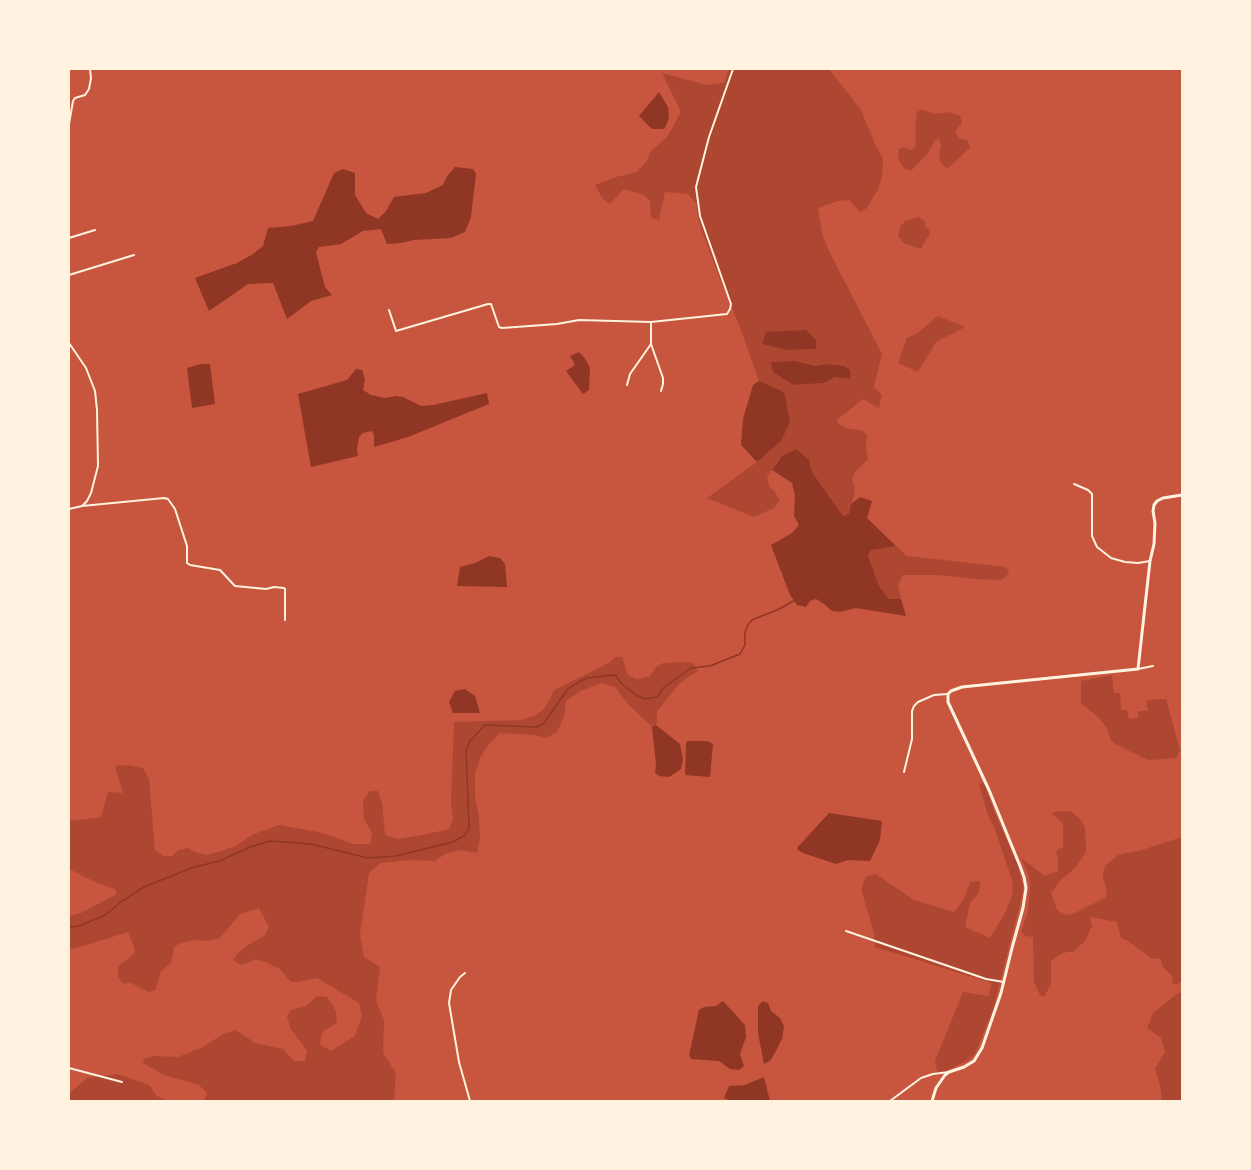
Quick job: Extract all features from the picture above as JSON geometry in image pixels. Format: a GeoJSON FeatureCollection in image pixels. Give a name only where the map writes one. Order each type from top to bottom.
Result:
{"type":"FeatureCollection","features":[{"type":"Feature","properties":{"kind":"street"},"geometry":{"type":"LineString","coordinates":[[69,124],[73,101],[88,92],[90,69]]}},
{"type":"Feature","properties":{"kind":"street"},"geometry":{"type":"LineString","coordinates":[[389,310],[396,331],[488,304],[491,304],[499,327],[502,328],[579,320],[651,322],[727,314],[731,304],[700,216],[696,187],[709,137],[733,69]]}},
{"type":"Feature","properties":{"kind":"street"},"geometry":{"type":"LineString","coordinates":[[69,238],[95,230]]}},
{"type":"Feature","properties":{"kind":"street"},"geometry":{"type":"LineString","coordinates":[[69,275],[134,255]]}},
{"type":"Feature","properties":{"kind":"street"},"geometry":{"type":"LineString","coordinates":[[651,322],[651,344],[663,378],[661,391]]}},
{"type":"Feature","properties":{"kind":"street"},"geometry":{"type":"LineString","coordinates":[[69,343],[86,368],[92,382],[97,410],[98,466],[92,493],[82,506]]}},
{"type":"Feature","properties":{"kind":"street"},"geometry":{"type":"LineString","coordinates":[[627,386],[632,370],[651,344]]}},
{"type":"Feature","properties":{"kind":"street"},"geometry":{"type":"LineString","coordinates":[[1074,484],[1089,490],[1092,494],[1092,536],[1097,547],[1112,558],[1125,562],[1150,561]]}},
{"type":"Feature","properties":{"kind":"street"},"geometry":{"type":"LineString","coordinates":[[1138,669],[1150,561],[1154,544],[1154,505],[1163,498],[1182,495]]}},
{"type":"Feature","properties":{"kind":"street"},"geometry":{"type":"LineString","coordinates":[[69,509],[168,499],[175,509],[187,546],[187,563],[220,570],[235,586],[284,588],[285,620]]}},
{"type":"Feature","properties":{"kind":"street"},"geometry":{"type":"LineString","coordinates":[[904,772],[912,739],[912,711],[918,702],[934,695],[948,694],[962,687],[1153,666]]}},
{"type":"Feature","properties":{"kind":"street"},"geometry":{"type":"LineString","coordinates":[[890,1101],[921,1078],[949,1072],[970,1064],[980,1053],[997,1008],[1024,902],[1026,882],[989,789],[948,704],[948,694]]}},
{"type":"Feature","properties":{"kind":"street"},"geometry":{"type":"LineString","coordinates":[[846,931],[986,979],[1004,981]]}},
{"type":"Feature","properties":{"kind":"street"},"geometry":{"type":"LineString","coordinates":[[465,973],[451,990],[449,1003],[459,1062],[470,1101]]}},
{"type":"Feature","properties":{"kind":"street"},"geometry":{"type":"LineString","coordinates":[[69,1068],[122,1082]]}},
{"type":"Feature","properties":{"kind":"street"},"geometry":{"type":"LineString","coordinates":[[932,1101],[939,1083],[949,1072]]}},
{"type":"Feature","properties":{"kind":"shaded area"},"geometry":{"type":"Polygon","coordinates":[[[729,69],[829,69],[861,110],[883,159],[882,177],[867,208],[860,212],[849,200],[818,208],[822,233],[828,249],[882,354],[874,387],[882,395],[879,408],[863,399],[837,420],[838,424],[846,428],[863,431],[867,435],[868,459],[852,478],[855,491],[849,514],[843,516],[812,472],[809,460],[782,456],[767,476],[769,486],[780,500],[774,508],[754,517],[707,498],[757,462],[766,452],[789,412],[785,395],[782,391],[759,381],[699,222],[696,203],[688,194],[665,192],[659,220],[651,218],[650,201],[644,195],[624,189],[610,204],[603,199],[595,185],[637,172],[646,162],[651,151],[667,137],[681,112],[662,73],[707,85],[724,83],[729,69]],[[766,332],[763,344],[787,350],[816,349],[766,332]],[[796,361],[773,372],[793,385],[824,383],[835,377],[850,379],[827,364],[815,366],[796,361]]]}},
{"type":"Feature","properties":{"kind":"shaded area"},"geometry":{"type":"Polygon","coordinates":[[[659,92],[668,107],[669,119],[664,129],[652,129],[639,116],[659,92]]]}},
{"type":"Feature","properties":{"kind":"shaded area"},"geometry":{"type":"Polygon","coordinates":[[[922,109],[934,114],[950,112],[960,116],[962,123],[955,131],[959,138],[968,141],[970,148],[947,169],[940,161],[939,139],[935,140],[929,152],[912,170],[905,169],[898,159],[899,149],[915,148],[917,112],[922,109]]]}},
{"type":"Feature","properties":{"kind":"shaded area"},"geometry":{"type":"Polygon","coordinates":[[[455,167],[473,169],[476,174],[471,217],[465,232],[451,238],[387,244],[381,229],[363,231],[341,244],[319,247],[316,252],[325,287],[332,295],[311,301],[287,319],[273,283],[248,284],[209,311],[195,278],[237,263],[253,254],[263,246],[268,228],[313,221],[334,173],[343,169],[355,173],[355,195],[366,213],[378,219],[394,197],[426,193],[443,185],[455,167]]]}},
{"type":"Feature","properties":{"kind":"shaded area"},"geometry":{"type":"Polygon","coordinates":[[[918,217],[925,221],[930,234],[921,249],[903,243],[898,235],[901,225],[918,217]]]}},
{"type":"Feature","properties":{"kind":"shaded area"},"geometry":{"type":"Polygon","coordinates":[[[938,316],[965,327],[936,342],[918,372],[898,363],[907,338],[918,333],[938,316]]]}},
{"type":"Feature","properties":{"kind":"shaded area"},"geometry":{"type":"Polygon","coordinates":[[[806,330],[816,340],[816,349],[787,350],[762,344],[766,332],[806,330]]]}},
{"type":"Feature","properties":{"kind":"shaded area"},"geometry":{"type":"Polygon","coordinates":[[[579,352],[590,368],[589,390],[583,394],[566,371],[575,365],[570,356],[579,352]]]}},
{"type":"Feature","properties":{"kind":"shaded area"},"geometry":{"type":"Polygon","coordinates":[[[796,361],[815,366],[827,364],[844,366],[850,370],[850,379],[835,377],[824,383],[793,385],[773,372],[771,362],[796,361]]]}},
{"type":"Feature","properties":{"kind":"shaded area"},"geometry":{"type":"Polygon","coordinates":[[[210,364],[215,404],[192,408],[187,368],[210,364]]]}},
{"type":"Feature","properties":{"kind":"shaded area"},"geometry":{"type":"Polygon","coordinates":[[[356,369],[362,370],[365,379],[363,390],[371,395],[385,398],[403,397],[421,406],[487,393],[489,404],[408,437],[374,447],[372,431],[363,433],[359,437],[358,456],[311,467],[298,394],[347,380],[356,369]]]}},
{"type":"Feature","properties":{"kind":"shaded area"},"geometry":{"type":"Polygon","coordinates":[[[759,381],[782,391],[785,395],[790,422],[781,441],[757,462],[741,445],[743,419],[753,385],[759,381]]]}},
{"type":"Feature","properties":{"kind":"shaded area"},"geometry":{"type":"Polygon","coordinates":[[[796,449],[809,460],[812,472],[843,516],[849,514],[851,504],[860,497],[872,501],[867,518],[896,546],[871,550],[868,556],[879,586],[889,599],[901,599],[906,616],[856,608],[840,612],[832,611],[816,599],[810,601],[806,607],[797,605],[790,595],[771,545],[792,533],[799,525],[794,516],[795,496],[792,483],[772,470],[782,456],[796,449]]]}},
{"type":"Feature","properties":{"kind":"shaded area"},"geometry":{"type":"Polygon","coordinates":[[[896,546],[907,556],[1006,567],[1009,572],[1000,580],[938,575],[903,575],[898,585],[901,599],[889,600],[879,586],[868,556],[871,550],[896,546]]]}},
{"type":"Feature","properties":{"kind":"shaded area"},"geometry":{"type":"Polygon","coordinates":[[[489,556],[500,558],[505,564],[507,587],[457,586],[460,567],[489,556]]]}},
{"type":"Feature","properties":{"kind":"shaded area"},"geometry":{"type":"Polygon","coordinates":[[[615,657],[622,657],[628,675],[637,679],[650,676],[656,667],[663,663],[692,662],[698,671],[680,683],[657,711],[657,722],[652,727],[627,703],[615,687],[602,683],[580,691],[566,701],[564,717],[557,732],[546,738],[500,733],[480,758],[475,774],[480,838],[477,853],[460,850],[445,854],[435,861],[411,860],[380,863],[369,873],[360,933],[364,957],[380,967],[376,1001],[384,1020],[383,1053],[396,1073],[394,1101],[200,1101],[204,1100],[207,1093],[199,1085],[164,1075],[143,1063],[144,1059],[153,1056],[178,1057],[203,1047],[223,1034],[236,1030],[255,1043],[283,1049],[294,1061],[305,1061],[307,1051],[291,1029],[287,1017],[291,1010],[306,1006],[317,996],[327,997],[336,1011],[337,1023],[322,1032],[320,1044],[331,1051],[355,1036],[362,1016],[359,1003],[317,978],[291,982],[280,969],[265,962],[255,959],[241,965],[233,960],[248,945],[264,936],[269,927],[259,908],[240,914],[220,938],[208,941],[194,940],[174,947],[171,963],[161,971],[155,990],[149,992],[129,982],[123,984],[118,977],[118,966],[133,955],[135,949],[128,932],[69,949],[69,916],[81,913],[117,894],[115,889],[69,869],[69,821],[101,817],[108,792],[123,793],[115,766],[128,765],[143,768],[149,779],[155,850],[163,856],[172,856],[179,850],[188,848],[208,855],[234,847],[254,834],[279,825],[323,833],[353,844],[370,844],[372,833],[364,819],[363,801],[370,791],[378,791],[382,803],[385,835],[397,839],[423,835],[449,829],[453,819],[451,803],[454,722],[522,720],[536,715],[545,708],[554,690],[609,663],[615,657]]]}},
{"type":"Feature","properties":{"kind":"shaded area"},"geometry":{"type":"Polygon","coordinates":[[[1112,675],[1114,693],[1120,693],[1121,710],[1127,710],[1129,719],[1138,718],[1138,711],[1148,711],[1146,700],[1166,699],[1180,750],[1177,758],[1148,760],[1117,745],[1111,741],[1107,728],[1098,717],[1081,703],[1081,681],[1112,675]]]}},
{"type":"Feature","properties":{"kind":"shaded area"},"geometry":{"type":"Polygon","coordinates":[[[465,689],[475,696],[480,713],[453,713],[449,702],[455,691],[465,689]]]}},
{"type":"Feature","properties":{"kind":"shaded area"},"geometry":{"type":"Polygon","coordinates":[[[656,725],[680,744],[683,760],[681,769],[669,777],[655,773],[652,727],[656,725]]]}},
{"type":"Feature","properties":{"kind":"shaded area"},"geometry":{"type":"Polygon","coordinates":[[[687,741],[707,741],[713,744],[710,777],[685,775],[687,741]]]}},
{"type":"Feature","properties":{"kind":"shaded area"},"geometry":{"type":"Polygon","coordinates":[[[984,783],[1018,865],[1023,887],[1022,896],[993,1009],[975,1054],[938,1075],[935,1061],[963,992],[988,996],[992,983],[875,947],[874,933],[861,889],[866,877],[876,874],[914,900],[954,912],[964,899],[970,882],[980,881],[979,893],[970,903],[965,927],[990,938],[1004,915],[1013,893],[1012,880],[979,784],[984,783]]]}},
{"type":"Feature","properties":{"kind":"shaded area"},"geometry":{"type":"Polygon","coordinates":[[[1070,811],[1080,819],[1085,827],[1086,852],[1075,868],[1060,881],[1051,893],[1057,910],[1066,915],[1073,914],[1105,898],[1107,892],[1103,872],[1106,865],[1118,855],[1182,837],[1182,980],[1177,985],[1173,984],[1172,976],[1163,967],[1160,958],[1152,959],[1121,938],[1117,922],[1091,917],[1092,926],[1085,941],[1074,951],[1063,953],[1051,961],[1051,984],[1044,997],[1040,995],[1034,982],[1033,937],[1021,932],[1028,911],[1030,888],[1029,876],[1021,858],[1045,876],[1058,871],[1056,851],[1063,847],[1063,823],[1051,813],[1070,811]]]}},
{"type":"Feature","properties":{"kind":"shaded area"},"geometry":{"type":"Polygon","coordinates":[[[829,813],[882,821],[880,840],[870,861],[848,860],[836,864],[798,850],[797,848],[829,813]]]}},
{"type":"Feature","properties":{"kind":"shaded area"},"geometry":{"type":"Polygon","coordinates":[[[1182,992],[1182,1101],[1162,1101],[1155,1069],[1165,1052],[1161,1038],[1147,1028],[1153,1013],[1182,992]]]}},
{"type":"Feature","properties":{"kind":"shaded area"},"geometry":{"type":"Polygon","coordinates":[[[723,1001],[745,1025],[746,1037],[740,1054],[744,1066],[739,1070],[730,1069],[719,1061],[691,1059],[689,1055],[699,1010],[716,1006],[723,1001]]]}},
{"type":"Feature","properties":{"kind":"shaded area"},"geometry":{"type":"Polygon","coordinates":[[[763,1001],[768,1003],[771,1011],[780,1018],[784,1026],[782,1039],[771,1060],[764,1064],[758,1033],[758,1006],[763,1001]]]}},
{"type":"Feature","properties":{"kind":"shaded area"},"geometry":{"type":"Polygon","coordinates":[[[117,1074],[149,1085],[157,1096],[168,1101],[69,1101],[69,1094],[87,1078],[117,1074]]]}},
{"type":"Feature","properties":{"kind":"shaded area"},"geometry":{"type":"Polygon","coordinates":[[[764,1077],[770,1101],[731,1101],[724,1098],[729,1086],[745,1085],[764,1077]]]}},
{"type":"Feature","properties":{"kind":"waterway"},"geometry":{"type":"LineString","coordinates":[[69,927],[79,926],[105,915],[144,887],[270,841],[311,844],[368,858],[396,856],[453,842],[465,835],[469,828],[466,750],[470,741],[485,725],[537,727],[544,723],[568,689],[587,678],[615,675],[636,695],[645,699],[658,697],[663,688],[691,668],[710,666],[740,654],[745,645],[745,632],[752,620],[795,600]]}}]}
